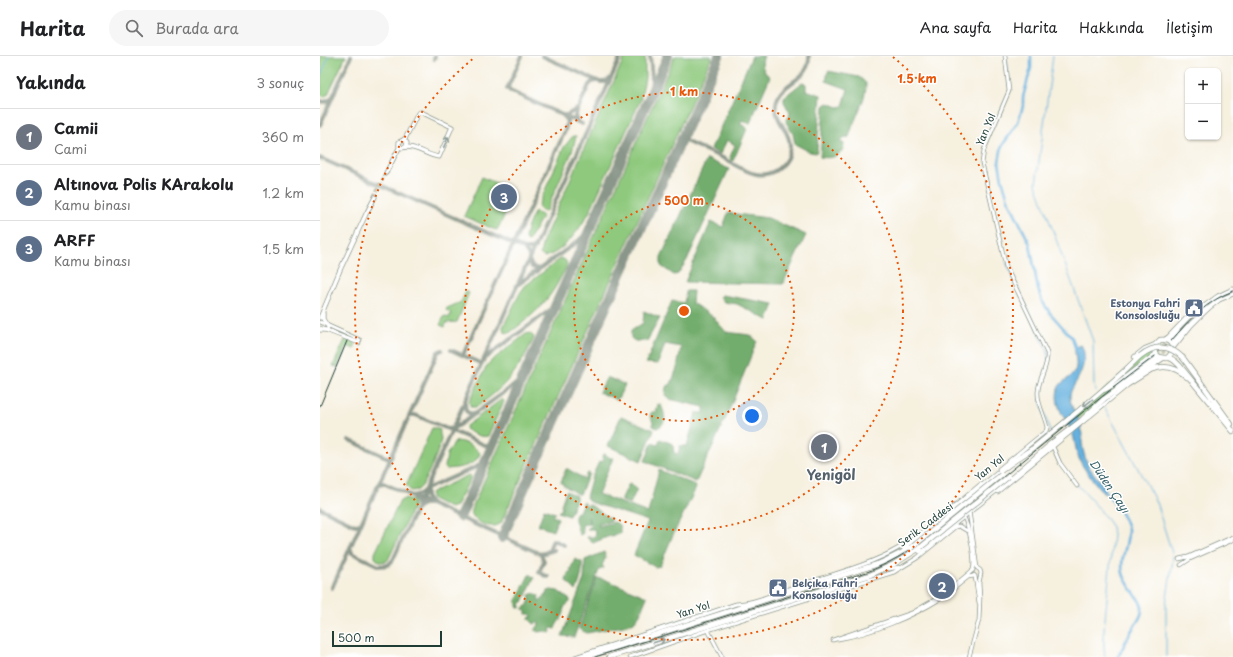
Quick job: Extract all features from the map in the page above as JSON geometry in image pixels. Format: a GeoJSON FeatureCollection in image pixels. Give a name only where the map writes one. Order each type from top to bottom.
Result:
{"type":"FeatureCollection","features":[{"type":"Feature","properties":{"kind":"highway"},"geometry":{"type":"LineString","coordinates":[[1144,372],[1165,358],[1171,344],[1190,326],[1206,307]]}},
{"type":"Feature","properties":{"kind":"highway"},"geometry":{"type":"LineString","coordinates":[[1206,307],[1188,317],[1169,337],[1176,357],[1232,425]]}},
{"type":"Feature","properties":{"kind":"highway"},"geometry":{"type":"LineString","coordinates":[[1105,389],[1140,353],[1155,345],[1160,340],[1171,344]]}},
{"type":"Feature","properties":{"kind":"highway"},"geometry":{"type":"LineString","coordinates":[[1155,345],[1154,351],[1156,354],[1158,356],[1174,360],[1224,420]]}},
{"type":"Feature","properties":{"kind":"highway"},"geometry":{"type":"LineString","coordinates":[[1105,389],[1140,356],[1151,349],[1164,347],[1174,350],[1183,358],[1232,425]]}},
{"type":"Feature","properties":{"kind":"highway"},"geometry":{"type":"LineString","coordinates":[[1144,372],[1162,366],[1176,369],[1186,377],[1233,430]]}},
{"type":"Feature","properties":{"kind":"highway","name":"Serik Caddesi"},"geometry":{"type":"LineString","coordinates":[[609,657],[820,593],[870,575],[894,564],[921,547],[1008,477],[1054,444],[1100,405],[1144,372]]}},
{"type":"Feature","properties":{"kind":"highway","name":"Serik Caddesi"},"geometry":{"type":"LineString","coordinates":[[585,657],[815,582],[868,568],[888,560],[910,548],[1001,475],[1032,449],[1038,441],[1049,435],[1105,389]]}},
{"type":"Feature","properties":{"kind":"highway"},"geometry":{"type":"LineString","coordinates":[[870,575],[889,569],[908,560],[997,491],[1054,444]]}},
{"type":"Feature","properties":{"kind":"highway"},"geometry":{"type":"LineString","coordinates":[[868,568],[915,541],[961,502],[992,479],[1005,466],[1032,449]]}},
{"type":"Feature","properties":{"kind":"main road"},"geometry":{"type":"LineString","coordinates":[[399,144],[402,148],[405,147],[412,148],[438,158],[440,157],[452,127],[419,112],[404,139],[400,140],[399,144],[399,148],[387,174],[400,151],[405,147],[407,143]]}},
{"type":"Feature","properties":{"kind":"main road"},"geometry":{"type":"LineString","coordinates":[[404,139],[407,143],[431,155]]}},
{"type":"Feature","properties":{"kind":"main road"},"geometry":{"type":"LineString","coordinates":[[320,318],[322,307],[374,196]]}},
{"type":"Feature","properties":{"kind":"main road"},"geometry":{"type":"LineString","coordinates":[[1206,307],[1218,296],[1233,289]]}},
{"type":"Feature","properties":{"kind":"main road"},"geometry":{"type":"LineString","coordinates":[[1206,307],[1233,294]]}},
{"type":"Feature","properties":{"kind":"main road"},"geometry":{"type":"LineString","coordinates":[[320,329],[328,329],[323,319],[322,307]]}},
{"type":"Feature","properties":{"kind":"main road"},"geometry":{"type":"LineString","coordinates":[[1100,393],[1116,384],[1156,356],[1120,386],[1106,401]]}},
{"type":"Feature","properties":{"kind":"street","name":"Yan Yol"},"geometry":{"type":"LineString","coordinates":[[961,502],[994,473],[1038,441],[1047,430],[1038,392],[1048,355],[1006,267],[982,164],[984,150],[1009,91],[1006,56]]}},
{"type":"Feature","properties":{"kind":"street"},"geometry":{"type":"LineString","coordinates":[[320,322],[328,329],[360,341]]}},
{"type":"Feature","properties":{"kind":"street"},"geometry":{"type":"LineString","coordinates":[[1106,401],[1150,371]]}},
{"type":"Feature","properties":{"kind":"street"},"geometry":{"type":"LineString","coordinates":[[1054,444],[1060,463],[1077,486]]}},
{"type":"Feature","properties":{"kind":"street"},"geometry":{"type":"LineString","coordinates":[[992,479],[994,473]]}},
{"type":"Feature","properties":{"kind":"street"},"geometry":{"type":"LineString","coordinates":[[961,502],[966,505],[970,512],[975,569],[972,573],[975,576],[980,607]]}},
{"type":"Feature","properties":{"kind":"street"},"geometry":{"type":"LineString","coordinates":[[970,520],[977,505]]}},
{"type":"Feature","properties":{"kind":"street","name":"Yan Yol"},"geometry":{"type":"LineString","coordinates":[[575,657],[736,604],[755,601],[773,593],[815,582],[875,560],[897,549],[957,506]]}},
{"type":"Feature","properties":{"kind":"street"},"geometry":{"type":"LineString","coordinates":[[957,506],[967,523],[975,569]]}},
{"type":"Feature","properties":{"kind":"street"},"geometry":{"type":"LineString","coordinates":[[964,528],[967,523]]}},
{"type":"Feature","properties":{"kind":"street"},"geometry":{"type":"LineString","coordinates":[[820,593],[894,572],[917,558],[955,527],[960,526],[969,532]]}},
{"type":"Feature","properties":{"kind":"street"},"geometry":{"type":"LineString","coordinates":[[938,540],[941,535]]}},
{"type":"Feature","properties":{"kind":"street"},"geometry":{"type":"LineString","coordinates":[[1179,559],[1188,557],[1233,537]]}},
{"type":"Feature","properties":{"kind":"street"},"geometry":{"type":"LineString","coordinates":[[1181,565],[1190,559],[1233,540]]}},
{"type":"Feature","properties":{"kind":"street"},"geometry":{"type":"LineString","coordinates":[[889,569],[904,566]]}},
{"type":"Feature","properties":{"kind":"street"},"geometry":{"type":"LineString","coordinates":[[969,657],[979,620],[980,607],[980,570],[975,569]]}},
{"type":"Feature","properties":{"kind":"street"},"geometry":{"type":"LineString","coordinates":[[975,569],[943,594],[912,613],[833,640],[853,636],[907,618],[945,596],[968,577],[980,575]]}},
{"type":"Feature","properties":{"kind":"street"},"geometry":{"type":"LineString","coordinates":[[630,657],[813,595]]}},
{"type":"Feature","properties":{"kind":"street"},"geometry":{"type":"LineString","coordinates":[[708,630],[722,657]]}},
{"type":"Feature","properties":{"kind":"street"},"geometry":{"type":"LineString","coordinates":[[581,657],[594,654]]}},
{"type":"Feature","properties":{"kind":"green space"},"geometry":{"type":"Polygon","coordinates":[[[320,56],[346,56],[328,94],[324,97],[320,94],[320,56]]]}},
{"type":"Feature","properties":{"kind":"green space"},"geometry":{"type":"Polygon","coordinates":[[[625,56],[645,56],[645,78],[640,101],[589,213],[575,234],[564,246],[558,251],[544,257],[540,254],[543,241],[625,56]]]}},
{"type":"Feature","properties":{"kind":"green space"},"geometry":{"type":"Polygon","coordinates":[[[675,56],[712,56],[501,523],[493,526],[483,524],[475,518],[471,510],[675,56]]]}},
{"type":"Feature","properties":{"kind":"green space"},"geometry":{"type":"Polygon","coordinates":[[[752,56],[764,56],[762,62],[763,68],[770,77],[750,123],[742,120],[740,124],[747,129],[733,161],[730,157],[735,145],[727,140],[720,154],[711,149],[752,56]]]}},
{"type":"Feature","properties":{"kind":"green space"},"geometry":{"type":"Polygon","coordinates":[[[828,71],[859,77],[866,83],[866,90],[849,137],[841,139],[840,141],[844,144],[841,152],[835,156],[824,158],[820,157],[824,106],[828,103],[838,107],[843,106],[848,89],[826,81],[828,71]]]}},
{"type":"Feature","properties":{"kind":"green space"},"geometry":{"type":"Polygon","coordinates":[[[803,82],[806,84],[806,90],[821,95],[816,153],[810,152],[795,144],[793,134],[786,122],[790,113],[784,102],[784,97],[803,82]]]}},
{"type":"Feature","properties":{"kind":"green space"},"geometry":{"type":"Polygon","coordinates":[[[573,136],[576,136],[572,152],[546,211],[542,211],[538,206],[564,147],[573,136]]]}},
{"type":"Feature","properties":{"kind":"green space"},"geometry":{"type":"Polygon","coordinates":[[[707,159],[729,169],[687,260],[678,274],[674,275],[661,266],[661,257],[707,159]]]}},
{"type":"Feature","properties":{"kind":"green space"},"geometry":{"type":"Polygon","coordinates":[[[482,177],[503,186],[497,202],[509,207],[497,230],[464,216],[482,177]]]}},
{"type":"Feature","properties":{"kind":"green space"},"geometry":{"type":"Polygon","coordinates":[[[535,212],[542,217],[527,241],[525,239],[526,232],[535,212]]]}},
{"type":"Feature","properties":{"kind":"green space"},"geometry":{"type":"Polygon","coordinates":[[[728,213],[768,218],[806,235],[783,284],[685,282],[711,222],[723,227],[728,213]]]}},
{"type":"Feature","properties":{"kind":"green space"},"geometry":{"type":"Polygon","coordinates":[[[560,259],[564,259],[567,265],[547,300],[520,325],[509,333],[504,332],[503,327],[525,286],[560,259]]]}},
{"type":"Feature","properties":{"kind":"green space"},"geometry":{"type":"Polygon","coordinates":[[[466,291],[469,293],[457,322],[446,323],[445,327],[440,325],[444,316],[449,318],[451,313],[446,310],[447,308],[461,302],[466,291]]]}},
{"type":"Feature","properties":{"kind":"green space"},"geometry":{"type":"Polygon","coordinates":[[[686,291],[693,291],[692,303],[712,316],[726,332],[750,335],[757,341],[728,413],[696,482],[645,461],[652,443],[658,445],[660,439],[673,444],[674,453],[678,454],[680,446],[687,446],[696,413],[704,413],[704,407],[669,399],[665,395],[666,387],[671,384],[677,368],[681,347],[665,344],[658,364],[646,363],[672,301],[684,303],[686,291]]]}},
{"type":"Feature","properties":{"kind":"green space"},"geometry":{"type":"Polygon","coordinates":[[[722,295],[774,304],[768,320],[737,304],[724,302],[720,297],[722,295]]]}},
{"type":"Feature","properties":{"kind":"green space"},"geometry":{"type":"Polygon","coordinates":[[[644,311],[660,318],[647,341],[635,341],[631,338],[631,331],[643,323],[644,311]]]}},
{"type":"Feature","properties":{"kind":"green space"},"geometry":{"type":"Polygon","coordinates":[[[530,333],[534,337],[533,340],[522,361],[511,377],[497,391],[478,406],[471,407],[469,402],[486,367],[491,361],[526,334],[530,333]]]}},
{"type":"Feature","properties":{"kind":"green space"},"geometry":{"type":"Polygon","coordinates":[[[345,340],[356,343],[354,349],[347,346],[337,367],[333,366],[345,340]]]}},
{"type":"Feature","properties":{"kind":"green space"},"geometry":{"type":"Polygon","coordinates":[[[1153,350],[1157,358],[1078,419],[1076,415],[1138,360],[1153,350]]]}},
{"type":"Feature","properties":{"kind":"green space"},"geometry":{"type":"Polygon","coordinates":[[[607,377],[625,385],[617,400],[599,392],[607,377]]]}},
{"type":"Feature","properties":{"kind":"green space"},"geometry":{"type":"Polygon","coordinates":[[[502,399],[504,401],[488,436],[479,436],[465,429],[466,426],[502,399]]]}},
{"type":"Feature","properties":{"kind":"green space"},"geometry":{"type":"Polygon","coordinates":[[[658,404],[661,405],[665,418],[663,424],[657,428],[653,426],[650,414],[652,412],[656,412],[658,404]]]}},
{"type":"Feature","properties":{"kind":"green space"},"geometry":{"type":"Polygon","coordinates":[[[621,416],[654,430],[641,461],[608,446],[621,416]]]}},
{"type":"Feature","properties":{"kind":"green space"},"geometry":{"type":"Polygon","coordinates":[[[432,428],[440,430],[441,440],[439,446],[422,486],[418,490],[411,491],[406,486],[432,428]]]}},
{"type":"Feature","properties":{"kind":"green space"},"geometry":{"type":"Polygon","coordinates":[[[458,441],[475,448],[480,453],[478,458],[466,466],[446,469],[447,454],[455,442],[458,441]]]}},
{"type":"Feature","properties":{"kind":"green space"},"geometry":{"type":"Polygon","coordinates":[[[605,454],[610,458],[613,458],[598,494],[648,513],[659,470],[695,485],[696,488],[672,537],[660,566],[655,567],[634,555],[648,521],[590,502],[586,497],[591,479],[599,462],[604,461],[602,455],[605,454]]]}},
{"type":"Feature","properties":{"kind":"green space"},"geometry":{"type":"Polygon","coordinates":[[[566,469],[584,479],[587,473],[589,474],[580,494],[577,494],[562,484],[561,482],[566,469]]]}},
{"type":"Feature","properties":{"kind":"green space"},"geometry":{"type":"Polygon","coordinates":[[[469,475],[471,477],[456,506],[450,508],[432,499],[430,493],[469,475]]]}},
{"type":"Feature","properties":{"kind":"green space"},"geometry":{"type":"Polygon","coordinates":[[[630,484],[637,489],[630,504],[622,501],[622,498],[628,485],[630,484]]]}},
{"type":"Feature","properties":{"kind":"green space"},"geometry":{"type":"Polygon","coordinates":[[[566,491],[576,496],[576,500],[569,516],[558,512],[562,509],[561,505],[566,491]]]}},
{"type":"Feature","properties":{"kind":"green space"},"geometry":{"type":"Polygon","coordinates":[[[406,498],[413,501],[413,507],[389,558],[387,561],[380,562],[375,558],[375,553],[400,501],[406,498]]]}},
{"type":"Feature","properties":{"kind":"green space"},"geometry":{"type":"Polygon","coordinates":[[[583,502],[586,506],[589,504],[611,519],[611,521],[599,524],[599,526],[615,522],[620,526],[620,534],[607,537],[593,543],[587,537],[594,537],[596,534],[594,529],[587,529],[591,526],[588,517],[589,523],[582,525],[583,533],[580,535],[575,520],[575,513],[579,512],[583,502]]]}},
{"type":"Feature","properties":{"kind":"green space"},"geometry":{"type":"Polygon","coordinates":[[[544,509],[555,513],[552,516],[558,518],[553,531],[542,526],[538,526],[544,509]]]}},
{"type":"Feature","properties":{"kind":"green space"},"geometry":{"type":"Polygon","coordinates":[[[604,552],[606,557],[602,565],[604,568],[599,570],[574,637],[562,636],[584,579],[585,560],[604,552]]]}},
{"type":"Feature","properties":{"kind":"green space"},"geometry":{"type":"Polygon","coordinates":[[[575,559],[582,562],[581,577],[576,591],[566,581],[568,573],[572,572],[570,570],[575,559]]]}},
{"type":"Feature","properties":{"kind":"green space"},"geometry":{"type":"Polygon","coordinates":[[[529,575],[534,578],[523,602],[521,602],[520,608],[518,608],[516,602],[517,599],[529,575]]]}},
{"type":"Feature","properties":{"kind":"green space"},"geometry":{"type":"Polygon","coordinates":[[[597,578],[606,580],[647,597],[640,614],[634,622],[628,625],[587,633],[579,629],[597,578]]]}},
{"type":"Feature","properties":{"kind":"green space"},"geometry":{"type":"Polygon","coordinates":[[[548,591],[558,591],[570,600],[570,602],[564,607],[563,616],[555,629],[550,629],[550,633],[545,631],[538,632],[535,630],[539,625],[538,622],[534,624],[529,619],[530,617],[533,617],[530,614],[526,614],[526,611],[523,610],[523,608],[528,605],[530,598],[529,595],[537,594],[539,596],[538,600],[541,600],[545,595],[547,595],[548,591]]]}},
{"type":"Feature","properties":{"kind":"water"},"geometry":{"type":"Polygon","coordinates":[[[1081,345],[1084,354],[1083,364],[1071,392],[1070,400],[1081,425],[1082,443],[1085,457],[1093,472],[1106,488],[1104,494],[1080,461],[1072,432],[1061,412],[1057,395],[1059,386],[1075,371],[1075,347],[1081,345]]]}},
{"type":"Feature","properties":{"kind":"waterway"},"geometry":{"type":"LineString","coordinates":[[321,75],[329,56]]}},
{"type":"Feature","properties":{"kind":"waterway","name":"Düden Çayı"},"geometry":{"type":"LineString","coordinates":[[1031,56],[1031,68],[1023,97],[1023,106],[1018,122],[1002,146],[999,162],[1008,199],[1030,244],[1038,289],[1042,301],[1050,313],[1072,338],[1076,350]]}},
{"type":"Feature","properties":{"kind":"waterway"},"geometry":{"type":"LineString","coordinates":[[1053,56],[1036,184],[1093,341],[1094,386],[1096,391]]}},
{"type":"Feature","properties":{"kind":"waterway"},"geometry":{"type":"LineString","coordinates":[[1007,61],[1010,91]]}},
{"type":"Feature","properties":{"kind":"waterway"},"geometry":{"type":"LineString","coordinates":[[1006,262],[1048,352],[1048,361]]}},
{"type":"Feature","properties":{"kind":"waterway"},"geometry":{"type":"LineString","coordinates":[[1040,399],[1050,432]]}},
{"type":"Feature","properties":{"kind":"waterway"},"geometry":{"type":"LineString","coordinates":[[1104,406],[1156,502],[1172,553],[1173,559],[1166,604],[1166,657]]}},
{"type":"Feature","properties":{"kind":"waterway"},"geometry":{"type":"LineString","coordinates":[[1077,484],[1100,510],[1112,527],[1113,535],[1104,630],[1105,657]]}},
{"type":"Feature","properties":{"kind":"waterway","name":"Düden Çayı"},"geometry":{"type":"LineString","coordinates":[[1103,488],[1125,520],[1127,526],[1128,535],[1122,568],[1124,577],[1142,607],[1140,616],[1118,657]]}},
{"type":"Feature","properties":{"kind":"taxiway"},"geometry":{"type":"LineString","coordinates":[[320,125],[351,56]]}},
{"type":"Feature","properties":{"kind":"taxiway"},"geometry":{"type":"LineString","coordinates":[[507,89],[522,56]]}},
{"type":"Feature","properties":{"kind":"taxiway"},"geometry":{"type":"LineString","coordinates":[[542,56],[600,82],[605,82],[610,79]]}},
{"type":"Feature","properties":{"kind":"taxiway"},"geometry":{"type":"LineString","coordinates":[[350,547],[352,553],[379,566],[388,565],[393,560],[621,56]]}},
{"type":"Feature","properties":{"kind":"taxiway"},"geometry":{"type":"LineString","coordinates":[[650,56],[652,79],[651,92]]}},
{"type":"Feature","properties":{"kind":"taxiway"},"geometry":{"type":"LineString","coordinates":[[681,139],[723,158],[748,172],[762,174],[779,168],[787,158],[790,146],[788,135],[777,115],[776,104],[783,90],[805,72],[808,65],[809,56]]}},
{"type":"Feature","properties":{"kind":"taxiway"},"geometry":{"type":"LineString","coordinates":[[578,122],[575,117],[577,111],[589,85],[596,81]]}},
{"type":"Feature","properties":{"kind":"taxiway"},"geometry":{"type":"LineString","coordinates":[[508,87],[510,91],[582,124]]}},
{"type":"Feature","properties":{"kind":"taxiway"},"geometry":{"type":"LineString","coordinates":[[320,101],[325,102],[331,99]]}},
{"type":"Feature","properties":{"kind":"taxiway"},"geometry":{"type":"LineString","coordinates":[[564,115],[567,115],[577,109]]}},
{"type":"Feature","properties":{"kind":"taxiway"},"geometry":{"type":"LineString","coordinates":[[463,355],[565,131],[567,121],[562,115]]}},
{"type":"Feature","properties":{"kind":"taxiway"},"geometry":{"type":"LineString","coordinates":[[320,158],[524,249]]}},
{"type":"Feature","properties":{"kind":"taxiway"},"geometry":{"type":"LineString","coordinates":[[517,285],[577,242],[589,231]]}},
{"type":"Feature","properties":{"kind":"taxiway"},"geometry":{"type":"LineString","coordinates":[[529,258],[524,249],[531,249],[535,247]]}},
{"type":"Feature","properties":{"kind":"taxiway"},"geometry":{"type":"LineString","coordinates":[[529,260],[532,267],[539,269]]}},
{"type":"Feature","properties":{"kind":"taxiway"},"geometry":{"type":"LineString","coordinates":[[485,358],[554,307]]}},
{"type":"Feature","properties":{"kind":"taxiway"},"geometry":{"type":"LineString","coordinates":[[332,588],[438,352],[442,350]]}},
{"type":"Feature","properties":{"kind":"taxiway"},"geometry":{"type":"LineString","coordinates":[[451,350],[482,364]]}},
{"type":"Feature","properties":{"kind":"taxiway"},"geometry":{"type":"LineString","coordinates":[[448,429],[459,425],[517,383],[523,376]]}},
{"type":"Feature","properties":{"kind":"taxiway"},"geometry":{"type":"LineString","coordinates":[[465,403],[466,411],[475,414]]}},
{"type":"Feature","properties":{"kind":"taxiway"},"geometry":{"type":"LineString","coordinates":[[410,415],[415,415],[487,446],[490,446],[493,443]]}},
{"type":"Feature","properties":{"kind":"taxiway"},"geometry":{"type":"LineString","coordinates":[[349,440],[386,457],[390,457],[392,455]]}},
{"type":"Feature","properties":{"kind":"taxiway"},"geometry":{"type":"LineString","coordinates":[[426,489],[476,467],[487,457]]}},
{"type":"Feature","properties":{"kind":"taxiway"},"geometry":{"type":"LineString","coordinates":[[379,484],[383,483],[541,554],[554,550]]}},
{"type":"Feature","properties":{"kind":"taxiway"},"geometry":{"type":"LineString","coordinates":[[426,489],[426,497],[431,504],[423,504],[417,509],[416,502],[412,496],[420,494],[426,489]]}},
{"type":"Feature","properties":{"kind":"taxiway"},"geometry":{"type":"LineString","coordinates":[[320,508],[355,525],[361,524]]}},
{"type":"Feature","properties":{"kind":"taxiway"},"geometry":{"type":"LineString","coordinates":[[547,552],[553,540],[564,545]]}},
{"type":"Feature","properties":{"kind":"taxiway"},"geometry":{"type":"LineString","coordinates":[[541,554],[544,561],[539,572],[548,577]]}},
{"type":"Feature","properties":{"kind":"runway"},"geometry":{"type":"LineString","coordinates":[[460,517],[668,56]]}},
{"type":"Feature","properties":{"kind":"runway"},"geometry":{"type":"LineString","coordinates":[[502,538],[719,56]]}},
{"type":"Feature","properties":{"kind":"tunnel"},"geometry":{"type":"LineString","coordinates":[[374,196],[386,173]]}},
{"type":"Feature","properties":{"kind":"tunnel"},"geometry":{"type":"LineString","coordinates":[[1155,354],[1169,340]]}},
{"type":"Feature","properties":{"kind":"tunnel"},"geometry":{"type":"LineString","coordinates":[[1158,357],[1168,348]]}},
{"type":"Feature","properties":{"kind":"tram line"},"geometry":{"type":"LineString","coordinates":[[1171,341],[1199,312],[1215,300],[1233,291]]}},
{"type":"Feature","properties":{"kind":"tram line"},"geometry":{"type":"LineString","coordinates":[[320,406],[347,341]]}},
{"type":"Feature","properties":{"kind":"tram line"},"geometry":{"type":"LineString","coordinates":[[595,657],[867,572],[897,558],[938,530],[1087,408],[1155,356]]}},
{"type":"Feature","properties":{"kind":"place","name":"ARFF"},"geometry":{"type":"Point","coordinates":[504,197]}},
{"type":"Feature","properties":{"kind":"place","name":"Estonya Fahri Konsolosluğu"},"geometry":{"type":"Point","coordinates":[1194,308]}},
{"type":"Feature","properties":{"kind":"place","name":"Camii"},"geometry":{"type":"Point","coordinates":[824,447]}},
{"type":"Feature","properties":{"kind":"place","name":"Altınova Polis KArakolu"},"geometry":{"type":"Point","coordinates":[942,586]}},
{"type":"Feature","properties":{"kind":"place","name":"Belçika Fahri Konsolosluğu"},"geometry":{"type":"Point","coordinates":[778,588]}},
{"type":"Feature","properties":{"kind":"district","name":"Yenigöl"},"geometry":{"type":"Point","coordinates":[831,474]}}]}
